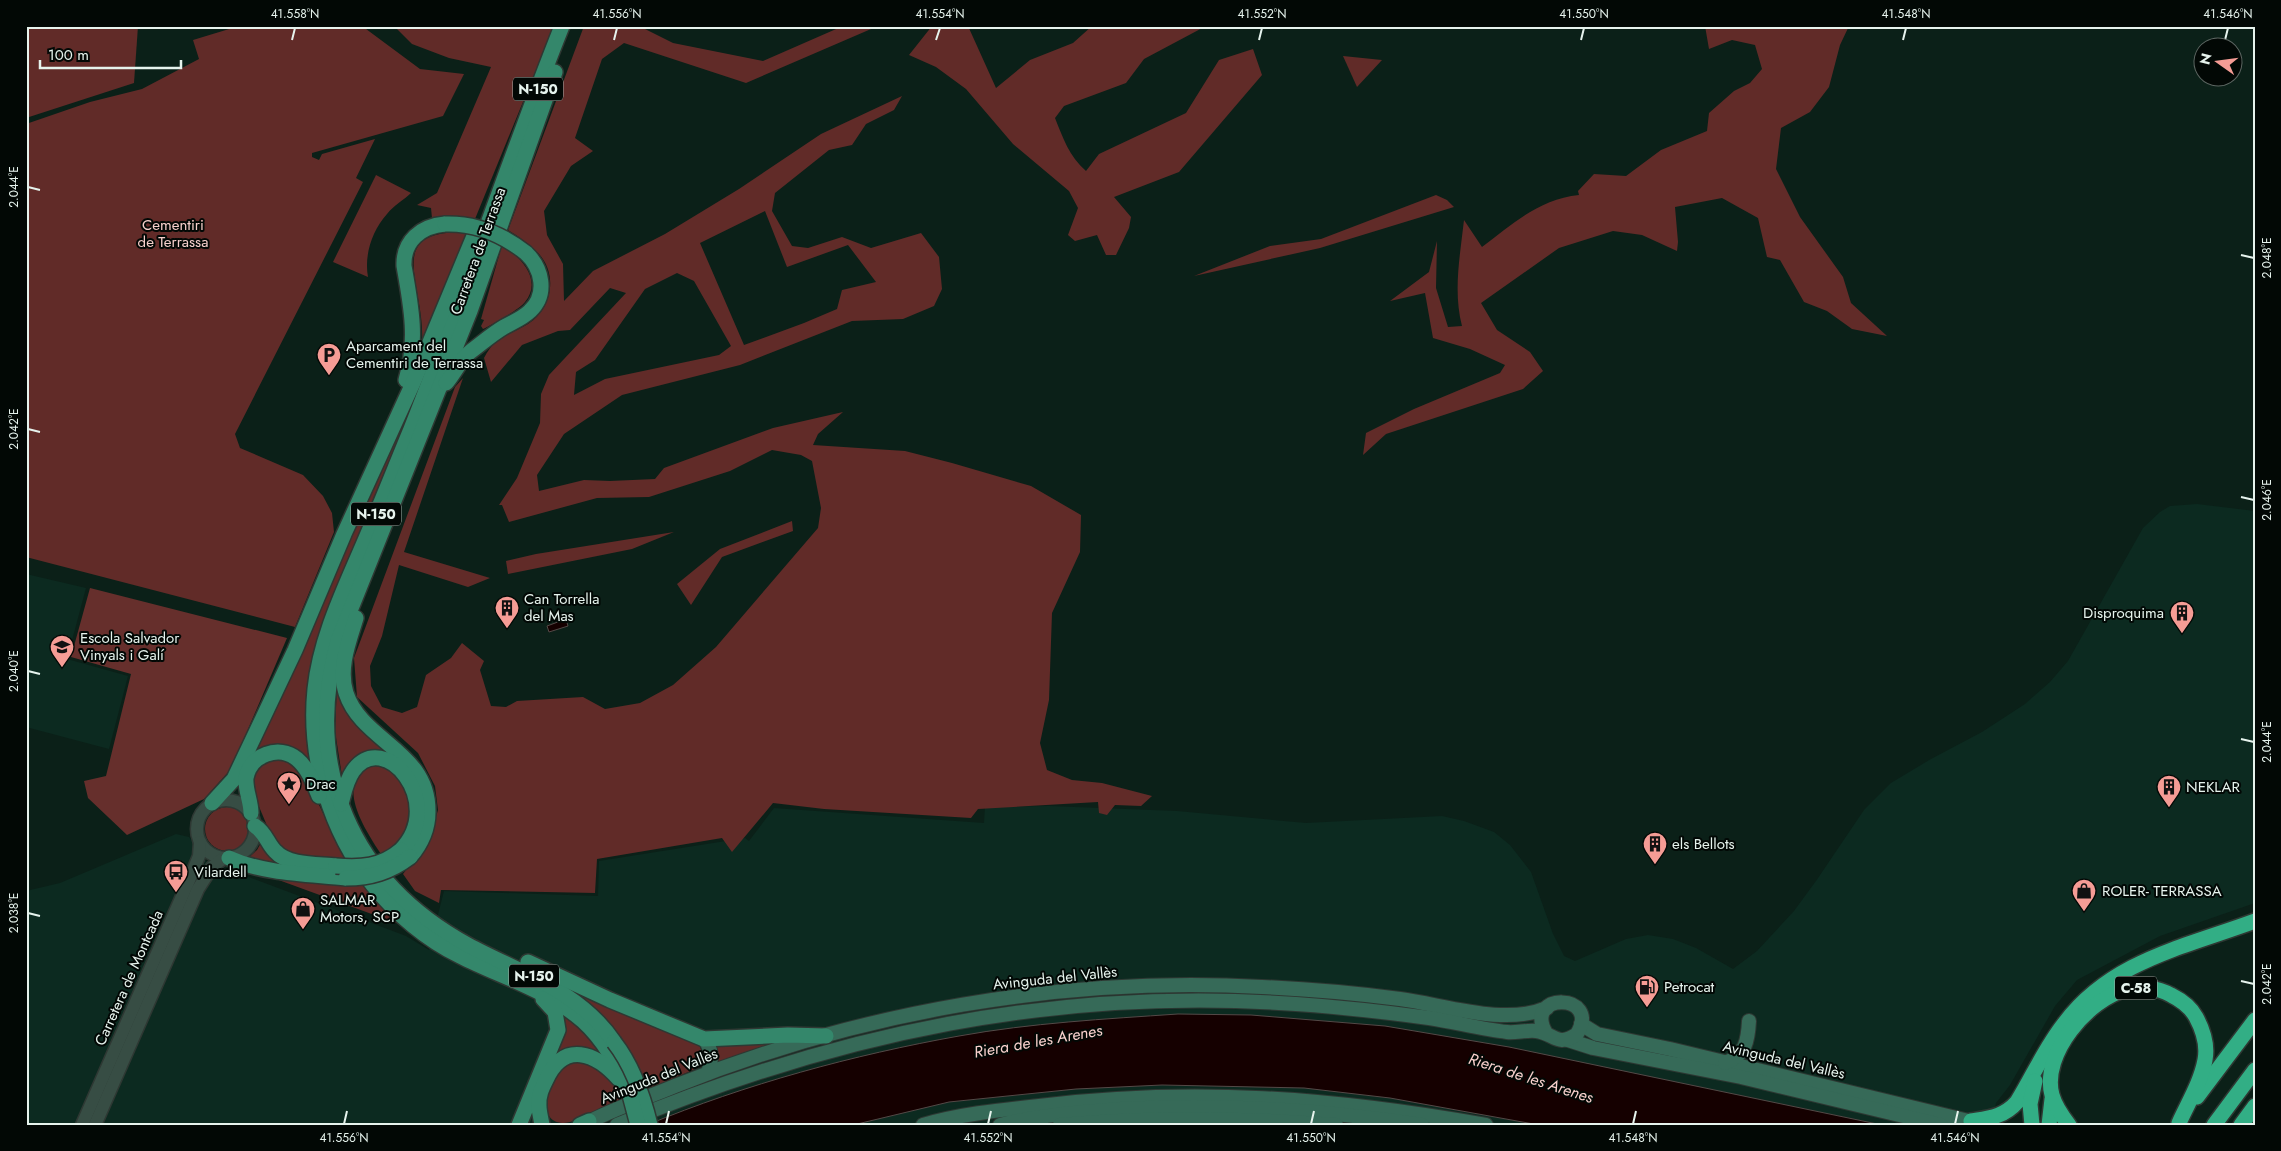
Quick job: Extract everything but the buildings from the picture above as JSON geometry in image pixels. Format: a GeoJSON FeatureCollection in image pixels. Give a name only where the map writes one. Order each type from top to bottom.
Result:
{"type":"FeatureCollection","features":[{"type":"Feature","properties":{"kind":"highway"},"geometry":{"type":"LineString","coordinates":[[1976,1123],[2010,1110],[2017,1102],[2064,1024],[2081,1004],[2118,973],[2153,957],[2255,921]]}},
{"type":"Feature","properties":{"kind":"highway","name":"C-58"},"geometry":{"type":"LineString","coordinates":[[2049,1125],[2053,1063],[2072,1030],[2089,1009],[2127,989],[2157,989],[2180,1000],[2191,1008],[2206,1044],[2205,1060],[2198,1084],[2178,1124]]}},
{"type":"Feature","properties":{"kind":"highway"},"geometry":{"type":"LineString","coordinates":[[2178,1124],[2255,1020]]}},
{"type":"Feature","properties":{"kind":"highway"},"geometry":{"type":"LineString","coordinates":[[2032,1125],[2030,1104],[2040,1063]]}},
{"type":"Feature","properties":{"kind":"highway"},"geometry":{"type":"LineString","coordinates":[[2214,1125],[2255,1070]]}},
{"type":"Feature","properties":{"kind":"highway","name":"C-58"},"geometry":{"type":"LineString","coordinates":[[2052,1095],[2060,1113],[2069,1125]]}},
{"type":"Feature","properties":{"kind":"highway"},"geometry":{"type":"LineString","coordinates":[[2241,1125],[2255,1106]]}},
{"type":"Feature","properties":{"kind":"main road","name":"Carretera de Terrassa"},"geometry":{"type":"LineString","coordinates":[[562,26],[461,300],[386,491],[342,594],[321,655],[314,706],[316,754],[325,792],[343,839],[371,884],[389,904],[419,931],[454,953],[548,996],[570,1010],[589,1027],[609,1052],[633,1075],[645,1104],[650,1125]]}},
{"type":"Feature","properties":{"kind":"main road","name":"Carretera de Terrassa"},"geometry":{"type":"LineString","coordinates":[[572,26],[500,227],[438,391],[338,641],[327,690],[327,746],[332,779],[359,843],[396,891],[440,928],[476,949],[538,978],[569,996],[599,1022],[609,1052]]}},
{"type":"Feature","properties":{"kind":"main road"},"geometry":{"type":"LineString","coordinates":[[212,803],[234,779],[295,650],[388,434],[413,383],[497,181],[517,144]]}},
{"type":"Feature","properties":{"kind":"main road"},"geometry":{"type":"LineString","coordinates":[[388,434],[407,378],[413,346],[412,319],[404,256],[409,244],[418,234],[431,226],[445,224],[469,225],[495,233],[526,253],[534,262],[540,276],[541,288],[537,302],[527,314],[502,328],[468,354],[451,378],[438,391]]}},
{"type":"Feature","properties":{"kind":"main road"},"geometry":{"type":"LineString","coordinates":[[468,354],[500,227]]}},
{"type":"Feature","properties":{"kind":"main road"},"geometry":{"type":"LineString","coordinates":[[226,858],[242,864],[268,869],[346,878],[378,875],[393,869],[405,853],[424,834],[428,818],[428,804],[422,782],[410,763],[357,713],[346,694],[344,682],[346,652],[373,552]]}},
{"type":"Feature","properties":{"kind":"main road"},"geometry":{"type":"LineString","coordinates":[[341,804],[350,775],[363,762],[373,759],[383,760],[399,768],[413,788],[418,810],[405,853],[371,866],[336,866],[293,861],[281,857],[273,849],[265,834],[253,820],[246,780],[251,766],[257,759],[268,753],[288,754],[298,760],[307,772],[328,817],[343,839]]}},
{"type":"Feature","properties":{"kind":"main road"},"geometry":{"type":"LineString","coordinates":[[440,928],[485,943],[586,989],[704,1039],[788,1035],[826,1036]]}},
{"type":"Feature","properties":{"kind":"main road","name":"Avinguda del Vallès"},"geometry":{"type":"LineString","coordinates":[[584,1124],[708,1073],[826,1036],[930,1011],[1074,989],[1165,984],[1245,986],[1329,991],[1507,1016],[1530,1014],[1547,1008]]}},
{"type":"Feature","properties":{"kind":"main road"},"geometry":{"type":"LineString","coordinates":[[520,1124],[559,1026],[552,1008],[535,991]]}},
{"type":"Feature","properties":{"kind":"main road","name":"Avinguda del Vallès"},"geometry":{"type":"LineString","coordinates":[[617,1125],[748,1074],[851,1044],[956,1022],[1073,1005],[1156,1000],[1297,1004],[1429,1018],[1508,1032],[1534,1031],[1546,1033]]}},
{"type":"Feature","properties":{"kind":"main road"},"geometry":{"type":"LineString","coordinates":[[1554,1002],[1568,1002],[1579,1011],[1581,1024],[1577,1034],[1568,1040],[1559,1040],[1546,1033],[1542,1022],[1547,1008],[1554,1002]]}},
{"type":"Feature","properties":{"kind":"main road"},"geometry":{"type":"LineString","coordinates":[[1725,1063],[1736,1058],[1746,1048],[1750,1021]]}},
{"type":"Feature","properties":{"kind":"main road","name":"Avinguda del Vallès"},"geometry":{"type":"LineString","coordinates":[[1581,1024],[1597,1034],[1976,1123]]}},
{"type":"Feature","properties":{"kind":"main road"},"geometry":{"type":"LineString","coordinates":[[704,1039],[709,1045],[712,1057],[708,1073]]}},
{"type":"Feature","properties":{"kind":"main road","name":"Avinguda del Vallès"},"geometry":{"type":"LineString","coordinates":[[1568,1040],[1593,1048],[1741,1077],[1940,1125]]}},
{"type":"Feature","properties":{"kind":"main road"},"geometry":{"type":"LineString","coordinates":[[543,1123],[538,1106],[541,1092],[549,1073],[558,1062],[567,1056],[577,1054],[594,1058],[609,1052],[630,1094],[638,1125]]}},
{"type":"Feature","properties":{"kind":"main road"},"geometry":{"type":"LineString","coordinates":[[923,1125],[989,1112],[1064,1103],[1128,1097],[1217,1095],[1342,1103],[1486,1125]]}},
{"type":"Feature","properties":{"kind":"main road"},"geometry":{"type":"LineString","coordinates":[[1003,1124],[1039,1117],[1099,1111],[1204,1107],[1308,1111],[1422,1125]]}},
{"type":"Feature","properties":{"kind":"main road"},"geometry":{"type":"LineString","coordinates":[[1060,1125],[1145,1118],[1203,1117],[1336,1125]]}},
{"type":"Feature","properties":{"kind":"street"},"geometry":{"type":"LineString","coordinates":[[229,800],[238,802],[253,820],[255,836],[246,850],[240,855],[226,858],[210,854],[200,842],[197,834],[199,818],[203,811],[212,803],[229,800]]}},
{"type":"Feature","properties":{"kind":"street","name":"Carretera de Montcada"},"geometry":{"type":"LineString","coordinates":[[82,1125],[190,878],[199,856],[200,842]]}},
{"type":"Feature","properties":{"kind":"street","name":"Carretera de Montcada"},"geometry":{"type":"LineString","coordinates":[[95,1125],[198,889],[212,867],[226,858]]}},
{"type":"Feature","properties":{"kind":"shaded area"},"geometry":{"type":"Polygon","coordinates":[[[2197,504],[2255,511],[2255,903],[2160,936],[2077,980],[2055,1006],[2010,1085],[1996,1103],[1991,1125],[1882,1125],[1509,1047],[1385,1026],[1251,1015],[1178,1014],[1091,1020],[960,1035],[819,1067],[682,1110],[647,1125],[26,1125],[26,891],[60,883],[176,834],[189,837],[193,842],[193,856],[406,936],[429,950],[444,891],[598,896],[599,861],[745,838],[749,841],[774,808],[984,823],[985,807],[1049,806],[1177,811],[1306,823],[1442,816],[1464,821],[1494,832],[1510,845],[1531,872],[1553,934],[1564,956],[1575,961],[1626,939],[1648,935],[1673,939],[1696,948],[1733,969],[1757,951],[1794,911],[1864,810],[1891,783],[1982,732],[2025,704],[2050,682],[2068,661],[2143,528],[2160,512],[2170,506],[2197,504]]]}},
{"type":"Feature","properties":{"kind":"shaded area","name":"Escola Salvador Vinyals i Galí"},"geometry":{"type":"Polygon","coordinates":[[[26,574],[86,588],[67,659],[128,676],[109,749],[26,727],[26,574]]]}},
{"type":"Feature","properties":{"kind":"shaded area"},"geometry":{"type":"Polygon","coordinates":[[[90,588],[287,638],[231,769],[204,799],[127,835],[88,798],[84,781],[106,776],[131,674],[71,657],[90,588]]]}},
{"type":"Feature","properties":{"kind":"shaded area"},"geometry":{"type":"Polygon","coordinates":[[[1162,1085],[1304,1088],[1390,1098],[1539,1125],[853,1125],[949,1102],[1076,1089],[1162,1085]]]}},
{"type":"Feature","properties":{"kind":"green space"},"geometry":{"type":"Polygon","coordinates":[[[26,26],[138,26],[134,83],[26,118],[26,26]]]}},
{"type":"Feature","properties":{"kind":"green space","name":"Cementiri de Terrassa"},"geometry":{"type":"Polygon","coordinates":[[[239,26],[362,26],[420,69],[464,74],[443,116],[312,153],[312,157],[319,160],[322,154],[375,139],[356,178],[363,182],[235,434],[240,448],[303,475],[323,496],[332,513],[334,532],[295,627],[26,557],[26,124],[90,102],[142,89],[199,59],[193,40],[239,26]]]}},
{"type":"Feature","properties":{"kind":"green space"},"geometry":{"type":"Polygon","coordinates":[[[394,26],[554,26],[475,219],[442,216],[432,218],[431,208],[417,205],[437,193],[491,67],[449,58],[412,44],[394,26]]]}},
{"type":"Feature","properties":{"kind":"green space"},"geometry":{"type":"Polygon","coordinates":[[[584,26],[639,26],[673,43],[763,61],[843,26],[878,26],[746,83],[624,43],[602,59],[575,138],[593,151],[571,166],[544,211],[547,235],[563,264],[564,301],[593,271],[665,234],[739,189],[821,134],[902,96],[894,110],[866,124],[852,145],[829,150],[775,193],[772,211],[792,246],[808,248],[842,237],[871,248],[921,233],[939,257],[942,289],[934,306],[903,319],[852,321],[740,365],[622,395],[564,434],[537,475],[539,491],[584,480],[655,479],[664,468],[773,428],[843,412],[818,434],[813,445],[905,451],[1031,486],[1081,515],[1080,552],[1052,613],[1049,700],[1040,743],[1047,770],[1072,780],[1102,783],[1152,796],[1141,806],[1115,805],[1107,815],[1099,813],[1098,802],[978,809],[971,818],[824,809],[773,803],[732,852],[722,838],[597,859],[595,893],[441,890],[439,903],[415,891],[403,874],[429,841],[438,810],[435,786],[418,753],[357,697],[354,658],[455,387],[463,378],[404,552],[490,578],[468,587],[399,565],[382,636],[370,666],[371,686],[382,707],[402,713],[417,707],[426,675],[451,658],[462,643],[484,661],[480,670],[491,706],[506,707],[517,701],[583,697],[605,709],[640,703],[673,685],[716,647],[818,528],[821,508],[812,461],[801,455],[772,450],[730,471],[649,497],[597,498],[509,522],[502,505],[499,505],[517,478],[540,423],[541,394],[549,375],[626,293],[610,288],[570,330],[558,331],[522,345],[491,382],[484,358],[488,351],[497,341],[536,318],[543,310],[550,291],[549,272],[545,262],[532,247],[508,230],[584,26]],[[765,211],[700,243],[744,345],[837,309],[842,290],[876,282],[848,245],[787,267],[765,211]],[[677,273],[645,289],[595,360],[576,372],[574,395],[605,379],[719,355],[731,346],[694,281],[677,273]]]}},
{"type":"Feature","properties":{"kind":"green space"},"geometry":{"type":"Polygon","coordinates":[[[932,26],[968,26],[996,88],[1030,60],[1073,43],[1092,26],[1206,26],[1144,59],[1126,83],[1064,106],[1055,118],[1071,153],[1086,171],[1099,154],[1186,113],[1219,60],[1253,49],[1262,75],[1179,172],[1114,197],[1131,217],[1129,228],[1116,255],[1106,255],[1097,235],[1075,241],[1068,235],[1078,208],[1069,191],[1013,144],[966,89],[936,67],[909,55],[932,26]]]}},
{"type":"Feature","properties":{"kind":"green space"},"geometry":{"type":"Polygon","coordinates":[[[1705,26],[1849,26],[1840,45],[1829,87],[1810,112],[1781,128],[1776,169],[1800,217],[1843,277],[1851,303],[1887,336],[1852,329],[1827,311],[1804,302],[1780,260],[1767,257],[1758,218],[1722,198],[1675,207],[1677,251],[1642,235],[1613,231],[1559,248],[1481,303],[1497,330],[1530,352],[1543,371],[1523,389],[1386,434],[1363,455],[1366,433],[1414,409],[1500,373],[1505,365],[1470,349],[1433,338],[1425,293],[1390,301],[1429,272],[1437,241],[1436,288],[1448,327],[1462,326],[1459,313],[1458,287],[1464,220],[1482,247],[1516,221],[1539,207],[1565,197],[1579,195],[1578,191],[1594,174],[1626,176],[1661,150],[1707,131],[1709,113],[1734,91],[1750,83],[1762,69],[1755,45],[1732,40],[1709,49],[1705,26]]]}},
{"type":"Feature","properties":{"kind":"green space"},"geometry":{"type":"Polygon","coordinates":[[[1343,56],[1382,60],[1357,87],[1343,56]]]}},
{"type":"Feature","properties":{"kind":"green space"},"geometry":{"type":"Polygon","coordinates":[[[376,175],[411,193],[390,211],[377,228],[368,252],[368,277],[333,262],[376,175]]]}},
{"type":"Feature","properties":{"kind":"green space"},"geometry":{"type":"Polygon","coordinates":[[[1436,195],[1447,200],[1454,207],[1320,248],[1194,276],[1270,246],[1321,239],[1436,195]]]}},
{"type":"Feature","properties":{"kind":"green space"},"geometry":{"type":"Polygon","coordinates":[[[446,233],[469,233],[422,345],[422,322],[414,275],[414,255],[417,247],[423,241],[446,233]]]}},
{"type":"Feature","properties":{"kind":"green space"},"geometry":{"type":"Polygon","coordinates":[[[502,245],[522,263],[531,277],[532,286],[530,294],[518,309],[483,329],[481,326],[484,320],[481,319],[502,245]]]}},
{"type":"Feature","properties":{"kind":"green space"},"geometry":{"type":"Polygon","coordinates":[[[445,317],[308,743],[310,764],[252,756],[324,600],[445,317]]]}},
{"type":"Feature","properties":{"kind":"green space"},"geometry":{"type":"Polygon","coordinates":[[[792,521],[793,531],[722,557],[691,605],[677,584],[720,549],[792,521]]]}},
{"type":"Feature","properties":{"kind":"green space"},"geometry":{"type":"Polygon","coordinates":[[[674,532],[632,549],[508,574],[506,561],[536,554],[674,532]]]}},
{"type":"Feature","properties":{"kind":"green space"},"geometry":{"type":"Polygon","coordinates":[[[337,684],[391,756],[342,776],[335,731],[337,684]]]}},
{"type":"Feature","properties":{"kind":"green space"},"geometry":{"type":"Polygon","coordinates":[[[276,757],[295,764],[314,795],[347,861],[288,854],[273,840],[255,797],[251,781],[258,765],[276,757]]]}},
{"type":"Feature","properties":{"kind":"green space"},"geometry":{"type":"Polygon","coordinates":[[[376,764],[400,775],[413,804],[405,836],[383,857],[361,820],[354,793],[355,781],[362,771],[376,764]]]}},
{"type":"Feature","properties":{"kind":"green space"},"geometry":{"type":"Polygon","coordinates":[[[223,807],[231,807],[243,813],[249,829],[243,845],[231,851],[223,851],[211,845],[205,833],[205,825],[211,813],[223,807]]]}},
{"type":"Feature","properties":{"kind":"green space"},"geometry":{"type":"Polygon","coordinates":[[[262,841],[288,866],[247,859],[257,850],[262,841]]]}},
{"type":"Feature","properties":{"kind":"green space"},"geometry":{"type":"Polygon","coordinates":[[[251,870],[363,885],[401,923],[399,924],[251,870]]]}},
{"type":"Feature","properties":{"kind":"green space"},"geometry":{"type":"Polygon","coordinates":[[[580,995],[699,1045],[703,1054],[702,1066],[647,1090],[635,1063],[620,1038],[602,1015],[580,995]]]}},
{"type":"Feature","properties":{"kind":"green space"},"geometry":{"type":"Polygon","coordinates":[[[561,1013],[582,1028],[608,1060],[553,1060],[561,1013]]]}},
{"type":"Feature","properties":{"kind":"green space"},"geometry":{"type":"Polygon","coordinates":[[[784,1042],[714,1065],[712,1044],[784,1042]]]}},
{"type":"Feature","properties":{"kind":"green space"},"geometry":{"type":"Polygon","coordinates":[[[575,1061],[604,1073],[615,1084],[624,1098],[576,1120],[563,1123],[554,1121],[546,1108],[546,1099],[551,1081],[563,1067],[575,1061]]]}},
{"type":"Feature","properties":{"kind":"water"},"geometry":{"type":"Polygon","coordinates":[[[566,619],[568,626],[549,632],[547,626],[566,619]]]}},
{"type":"Feature","properties":{"kind":"water","name":"Riera de les Arenes"},"geometry":{"type":"Polygon","coordinates":[[[1178,1014],[1251,1015],[1385,1026],[1509,1047],[1882,1125],[1539,1125],[1390,1098],[1304,1088],[1162,1085],[1076,1089],[949,1102],[853,1125],[647,1125],[684,1110],[761,1084],[879,1052],[959,1036],[1041,1025],[1178,1014]]]}},
{"type":"Feature","properties":{"kind":"place","name":"Aparcament del Cementiri de Terrassa"},"geometry":{"type":"Point","coordinates":[329,376]}},
{"type":"Feature","properties":{"kind":"place","name":"Can Torrella del Mas"},"geometry":{"type":"Point","coordinates":[507,629]}},
{"type":"Feature","properties":{"kind":"place","name":"Disproquima"},"geometry":{"type":"Point","coordinates":[2182,634]}},
{"type":"Feature","properties":{"kind":"place","name":"Escola Salvador Vinyals i Galí"},"geometry":{"type":"Point","coordinates":[62,668]}},
{"type":"Feature","properties":{"kind":"place","name":"Drac"},"geometry":{"type":"Point","coordinates":[289,805]}},
{"type":"Feature","properties":{"kind":"place","name":"NEKLAR"},"geometry":{"type":"Point","coordinates":[2169,808]}},
{"type":"Feature","properties":{"kind":"place","name":"els Bellots"},"geometry":{"type":"Point","coordinates":[1655,865]}},
{"type":"Feature","properties":{"kind":"place","name":"Vilardell"},"geometry":{"type":"Point","coordinates":[176,893]}},
{"type":"Feature","properties":{"kind":"place","name":"ROLER- TERRASSA"},"geometry":{"type":"Point","coordinates":[2084,912]}},
{"type":"Feature","properties":{"kind":"place","name":"SALMAR Motors, SCP"},"geometry":{"type":"Point","coordinates":[303,930]}},
{"type":"Feature","properties":{"kind":"place","name":"Petrocat"},"geometry":{"type":"Point","coordinates":[1647,1008]}}]}
